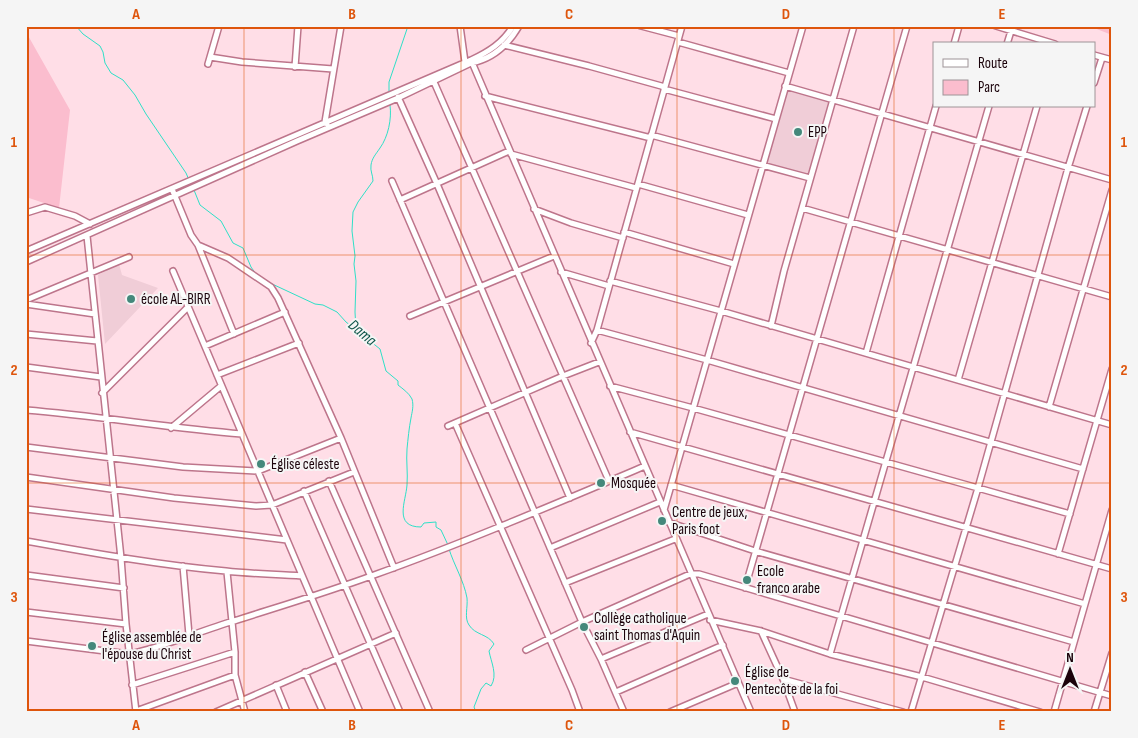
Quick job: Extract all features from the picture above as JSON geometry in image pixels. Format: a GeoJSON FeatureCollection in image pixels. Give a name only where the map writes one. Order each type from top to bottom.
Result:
{"type":"FeatureCollection","features":[{"type":"Feature","properties":{"kind":"street"},"geometry":{"type":"LineString","coordinates":[[208,64],[219,26]]}},
{"type":"Feature","properties":{"kind":"street"},"geometry":{"type":"LineString","coordinates":[[295,67],[298,26]]}},
{"type":"Feature","properties":{"kind":"street"},"geometry":{"type":"LineString","coordinates":[[327,124],[333,69],[341,26]]}},
{"type":"Feature","properties":{"kind":"street"},"geometry":{"type":"LineString","coordinates":[[460,26],[469,62],[751,712]]}},
{"type":"Feature","properties":{"kind":"street"},"geometry":{"type":"LineString","coordinates":[[26,251],[194,178],[434,82],[489,51],[499,43],[513,26]]}},
{"type":"Feature","properties":{"kind":"street"},"geometry":{"type":"LineString","coordinates":[[26,262],[187,191],[396,92],[469,62],[484,60],[504,45],[519,26]]}},
{"type":"Feature","properties":{"kind":"street"},"geometry":{"type":"LineString","coordinates":[[641,26],[789,73]]}},
{"type":"Feature","properties":{"kind":"street"},"geometry":{"type":"LineString","coordinates":[[591,343],[597,330],[682,26]]}},
{"type":"Feature","properties":{"kind":"street"},"geometry":{"type":"LineString","coordinates":[[664,511],[803,26]]}},
{"type":"Feature","properties":{"kind":"street"},"geometry":{"type":"LineString","coordinates":[[771,326],[810,178],[854,26]]}},
{"type":"Feature","properties":{"kind":"street"},"geometry":{"type":"LineString","coordinates":[[745,588],[907,26]]}},
{"type":"Feature","properties":{"kind":"street"},"geometry":{"type":"LineString","coordinates":[[955,42],[959,26]]}},
{"type":"Feature","properties":{"kind":"street"},"geometry":{"type":"LineString","coordinates":[[996,26],[1048,42]]}},
{"type":"Feature","properties":{"kind":"street"},"geometry":{"type":"LineString","coordinates":[[1008,42],[1011,31]]}},
{"type":"Feature","properties":{"kind":"street"},"geometry":{"type":"LineString","coordinates":[[504,45],[589,66],[776,119]]}},
{"type":"Feature","properties":{"kind":"street"},"geometry":{"type":"LineString","coordinates":[[1096,56],[1112,60]]}},
{"type":"Feature","properties":{"kind":"street"},"geometry":{"type":"LineString","coordinates":[[210,57],[242,62],[333,69]]}},
{"type":"Feature","properties":{"kind":"street"},"geometry":{"type":"LineString","coordinates":[[1096,77],[1102,58]]}},
{"type":"Feature","properties":{"kind":"street"},"geometry":{"type":"LineString","coordinates":[[434,82],[609,481]]}},
{"type":"Feature","properties":{"kind":"street"},"geometry":{"type":"LineString","coordinates":[[785,86],[1112,180]]}},
{"type":"Feature","properties":{"kind":"street"},"geometry":{"type":"LineString","coordinates":[[396,92],[570,498]]}},
{"type":"Feature","properties":{"kind":"street"},"geometry":{"type":"LineString","coordinates":[[485,96],[651,136],[810,178]]}},
{"type":"Feature","properties":{"kind":"street"},"geometry":{"type":"LineString","coordinates":[[866,353],[935,108]]}},
{"type":"Feature","properties":{"kind":"street"},"geometry":{"type":"LineString","coordinates":[[830,654],[988,108]]}},
{"type":"Feature","properties":{"kind":"street"},"geometry":{"type":"LineString","coordinates":[[958,380],[1036,108]]}},
{"type":"Feature","properties":{"kind":"street"},"geometry":{"type":"LineString","coordinates":[[911,712],[933,643],[1086,108]]}},
{"type":"Feature","properties":{"kind":"street"},"geometry":{"type":"LineString","coordinates":[[400,200],[510,153],[748,216]]}},
{"type":"Feature","properties":{"kind":"street"},"geometry":{"type":"LineString","coordinates":[[392,181],[582,622],[601,659],[624,712]]}},
{"type":"Feature","properties":{"kind":"street"},"geometry":{"type":"LineString","coordinates":[[172,189],[191,235],[198,245],[234,334]]}},
{"type":"Feature","properties":{"kind":"street"},"geometry":{"type":"LineString","coordinates":[[1049,407],[1112,190]]}},
{"type":"Feature","properties":{"kind":"street"},"geometry":{"type":"LineString","coordinates":[[26,213],[45,207],[75,216],[90,224]]}},
{"type":"Feature","properties":{"kind":"street"},"geometry":{"type":"LineString","coordinates":[[802,208],[1112,297]]}},
{"type":"Feature","properties":{"kind":"street"},"geometry":{"type":"LineString","coordinates":[[534,209],[571,223],[734,264]]}},
{"type":"Feature","properties":{"kind":"street"},"geometry":{"type":"LineString","coordinates":[[86,236],[136,712],[236,675]]}},
{"type":"Feature","properties":{"kind":"street"},"geometry":{"type":"LineString","coordinates":[[198,245],[228,258],[271,287],[300,343],[394,568]]}},
{"type":"Feature","properties":{"kind":"street"},"geometry":{"type":"LineString","coordinates":[[410,316],[554,256]]}},
{"type":"Feature","properties":{"kind":"street"},"geometry":{"type":"LineString","coordinates":[[26,302],[129,257]]}},
{"type":"Feature","properties":{"kind":"street"},"geometry":{"type":"LineString","coordinates":[[173,271],[360,712]]}},
{"type":"Feature","properties":{"kind":"street"},"geometry":{"type":"LineString","coordinates":[[561,272],[721,311],[1112,425]]}},
{"type":"Feature","properties":{"kind":"street"},"geometry":{"type":"LineString","coordinates":[[26,302],[95,314]]}},
{"type":"Feature","properties":{"kind":"street"},"geometry":{"type":"LineString","coordinates":[[102,393],[188,307]]}},
{"type":"Feature","properties":{"kind":"street"},"geometry":{"type":"LineString","coordinates":[[205,346],[285,312]]}},
{"type":"Feature","properties":{"kind":"street"},"geometry":{"type":"LineString","coordinates":[[597,330],[1083,469]]}},
{"type":"Feature","properties":{"kind":"street"},"geometry":{"type":"LineString","coordinates":[[26,334],[97,341]]}},
{"type":"Feature","properties":{"kind":"street"},"geometry":{"type":"LineString","coordinates":[[217,375],[300,343]]}},
{"type":"Feature","properties":{"kind":"street"},"geometry":{"type":"LineString","coordinates":[[448,426],[562,376],[599,362]]}},
{"type":"Feature","properties":{"kind":"street"},"geometry":{"type":"LineString","coordinates":[[26,366],[101,377]]}},
{"type":"Feature","properties":{"kind":"street"},"geometry":{"type":"LineString","coordinates":[[1058,554],[1112,369]]}},
{"type":"Feature","properties":{"kind":"street"},"geometry":{"type":"LineString","coordinates":[[171,428],[222,386]]}},
{"type":"Feature","properties":{"kind":"street"},"geometry":{"type":"LineString","coordinates":[[610,386],[1070,514]]}},
{"type":"Feature","properties":{"kind":"street"},"geometry":{"type":"LineString","coordinates":[[26,410],[171,428],[242,434]]}},
{"type":"Feature","properties":{"kind":"street"},"geometry":{"type":"LineString","coordinates":[[455,423],[580,712]]}},
{"type":"Feature","properties":{"kind":"street"},"geometry":{"type":"LineString","coordinates":[[630,432],[1112,569]]}},
{"type":"Feature","properties":{"kind":"street"},"geometry":{"type":"LineString","coordinates":[[26,446],[183,467],[258,471],[341,438]]}},
{"type":"Feature","properties":{"kind":"street"},"geometry":{"type":"LineString","coordinates":[[26,641],[129,654],[157,647],[394,568],[500,527],[645,466]]}},
{"type":"Feature","properties":{"kind":"street"},"geometry":{"type":"LineString","coordinates":[[26,477],[113,490],[256,506],[272,505],[354,472]]}},
{"type":"Feature","properties":{"kind":"street"},"geometry":{"type":"LineString","coordinates":[[329,481],[430,712]]}},
{"type":"Feature","properties":{"kind":"street"},"geometry":{"type":"LineString","coordinates":[[671,484],[1085,604]]}},
{"type":"Feature","properties":{"kind":"street"},"geometry":{"type":"LineString","coordinates":[[304,491],[400,712]]}},
{"type":"Feature","properties":{"kind":"street"},"geometry":{"type":"LineString","coordinates":[[550,548],[660,502]]}},
{"type":"Feature","properties":{"kind":"street"},"geometry":{"type":"LineString","coordinates":[[26,509],[287,540]]}},
{"type":"Feature","properties":{"kind":"street"},"geometry":{"type":"LineString","coordinates":[[1054,712],[1112,510]]}},
{"type":"Feature","properties":{"kind":"street"},"geometry":{"type":"LineString","coordinates":[[668,522],[755,551],[1074,642]]}},
{"type":"Feature","properties":{"kind":"street"},"geometry":{"type":"LineString","coordinates":[[565,583],[675,539]]}},
{"type":"Feature","properties":{"kind":"street"},"geometry":{"type":"LineString","coordinates":[[26,541],[121,558],[226,572],[302,576]]}},
{"type":"Feature","properties":{"kind":"street"},"geometry":{"type":"LineString","coordinates":[[183,566],[189,635]]}},
{"type":"Feature","properties":{"kind":"street"},"geometry":{"type":"LineString","coordinates":[[226,572],[236,675],[245,712]]}},
{"type":"Feature","properties":{"kind":"street"},"geometry":{"type":"LineString","coordinates":[[526,650],[582,622],[690,574],[699,574],[1112,696]]}},
{"type":"Feature","properties":{"kind":"street"},"geometry":{"type":"LineString","coordinates":[[26,575],[124,588]]}},
{"type":"Feature","properties":{"kind":"street"},"geometry":{"type":"LineString","coordinates":[[26,612],[126,624]]}},
{"type":"Feature","properties":{"kind":"street"},"geometry":{"type":"LineString","coordinates":[[601,659],[708,614]]}},
{"type":"Feature","properties":{"kind":"street"},"geometry":{"type":"LineString","coordinates":[[710,620],[761,631],[830,654],[922,677],[1040,712]]}},
{"type":"Feature","properties":{"kind":"street"},"geometry":{"type":"LineString","coordinates":[[761,631],[783,679],[795,712]]}},
{"type":"Feature","properties":{"kind":"street"},"geometry":{"type":"LineString","coordinates":[[216,712],[396,633]]}},
{"type":"Feature","properties":{"kind":"street"},"geometry":{"type":"LineString","coordinates":[[616,692],[723,646]]}},
{"type":"Feature","properties":{"kind":"street"},"geometry":{"type":"LineString","coordinates":[[132,685],[235,652]]}},
{"type":"Feature","properties":{"kind":"street"},"geometry":{"type":"LineString","coordinates":[[1094,712],[1112,653]]}},
{"type":"Feature","properties":{"kind":"street"},"geometry":{"type":"LineString","coordinates":[[305,672],[323,712]]}},
{"type":"Feature","properties":{"kind":"street"},"geometry":{"type":"LineString","coordinates":[[783,679],[903,712]]}},
{"type":"Feature","properties":{"kind":"street"},"geometry":{"type":"LineString","coordinates":[[670,712],[738,684]]}},
{"type":"Feature","properties":{"kind":"street"},"geometry":{"type":"LineString","coordinates":[[276,685],[287,712]]}},
{"type":"Feature","properties":{"kind":"street"},"geometry":{"type":"LineString","coordinates":[[1012,712],[1014,705]]}},
{"type":"Feature","properties":{"kind":"shaded area","name":"EPP"},"geometry":{"type":"Polygon","coordinates":[[[787,89],[831,101],[809,176],[765,163],[787,89]]]}},
{"type":"Feature","properties":{"kind":"shaded area"},"geometry":{"type":"Polygon","coordinates":[[[119,264],[122,275],[158,288],[105,344],[98,275],[119,264]]]}},
{"type":"Feature","properties":{"kind":"green space"},"geometry":{"type":"Polygon","coordinates":[[[1089,26],[1112,26],[1112,35],[1089,26]]]}},
{"type":"Feature","properties":{"kind":"green space"},"geometry":{"type":"Polygon","coordinates":[[[26,32],[70,110],[59,208],[26,197],[26,32]]]}},
{"type":"Feature","properties":{"kind":"waterway","name":"Dama"},"geometry":{"type":"LineString","coordinates":[[76,26],[83,34],[100,46],[105,63],[111,73],[123,80],[135,95],[189,180]]}},
{"type":"Feature","properties":{"kind":"waterway"},"geometry":{"type":"LineString","coordinates":[[389,91],[389,82],[408,26]]}},
{"type":"Feature","properties":{"kind":"waterway"},"geometry":{"type":"LineString","coordinates":[[356,330],[353,212],[373,181],[372,163],[374,156],[383,144],[389,128],[390,105]]}},
{"type":"Feature","properties":{"kind":"waterway","name":"Dama"},"geometry":{"type":"LineString","coordinates":[[194,190],[200,205],[221,221],[233,243],[243,248],[256,274]]}},
{"type":"Feature","properties":{"kind":"waterway","name":"Dama"},"geometry":{"type":"LineString","coordinates":[[270,283],[337,312],[346,322],[380,349],[386,371],[398,381],[398,385],[406,391],[413,402],[407,449],[404,518],[412,526],[421,527],[424,523],[436,522],[436,527],[441,530],[448,545]]}},
{"type":"Feature","properties":{"kind":"waterway","name":"Dama"},"geometry":{"type":"LineString","coordinates":[[449,549],[466,592],[466,616],[468,622],[472,628],[494,644],[489,651],[494,673],[493,682],[491,686],[486,683],[481,689],[474,707],[476,712]]}},
{"type":"Feature","properties":{"kind":"place","name":"EPP"},"geometry":{"type":"Point","coordinates":[798,132]}},
{"type":"Feature","properties":{"kind":"place","name":"école AL-BIRR"},"geometry":{"type":"Point","coordinates":[131,299]}},
{"type":"Feature","properties":{"kind":"place","name":"Église céleste"},"geometry":{"type":"Point","coordinates":[261,464]}},
{"type":"Feature","properties":{"kind":"place","name":"Mosquée"},"geometry":{"type":"Point","coordinates":[601,483]}},
{"type":"Feature","properties":{"kind":"place","name":"Centre de jeux, Paris foot"},"geometry":{"type":"Point","coordinates":[662,521]}},
{"type":"Feature","properties":{"kind":"place","name":"Ecole franco arabe"},"geometry":{"type":"Point","coordinates":[747,580]}},
{"type":"Feature","properties":{"kind":"place","name":"Collège catholique saint Thomas d'Aquin"},"geometry":{"type":"Point","coordinates":[584,627]}},
{"type":"Feature","properties":{"kind":"place","name":"Église assemblée de l'épouse du Christ"},"geometry":{"type":"Point","coordinates":[92,646]}},
{"type":"Feature","properties":{"kind":"place","name":"Église de Pentecôte de la foi"},"geometry":{"type":"Point","coordinates":[735,681]}}]}
